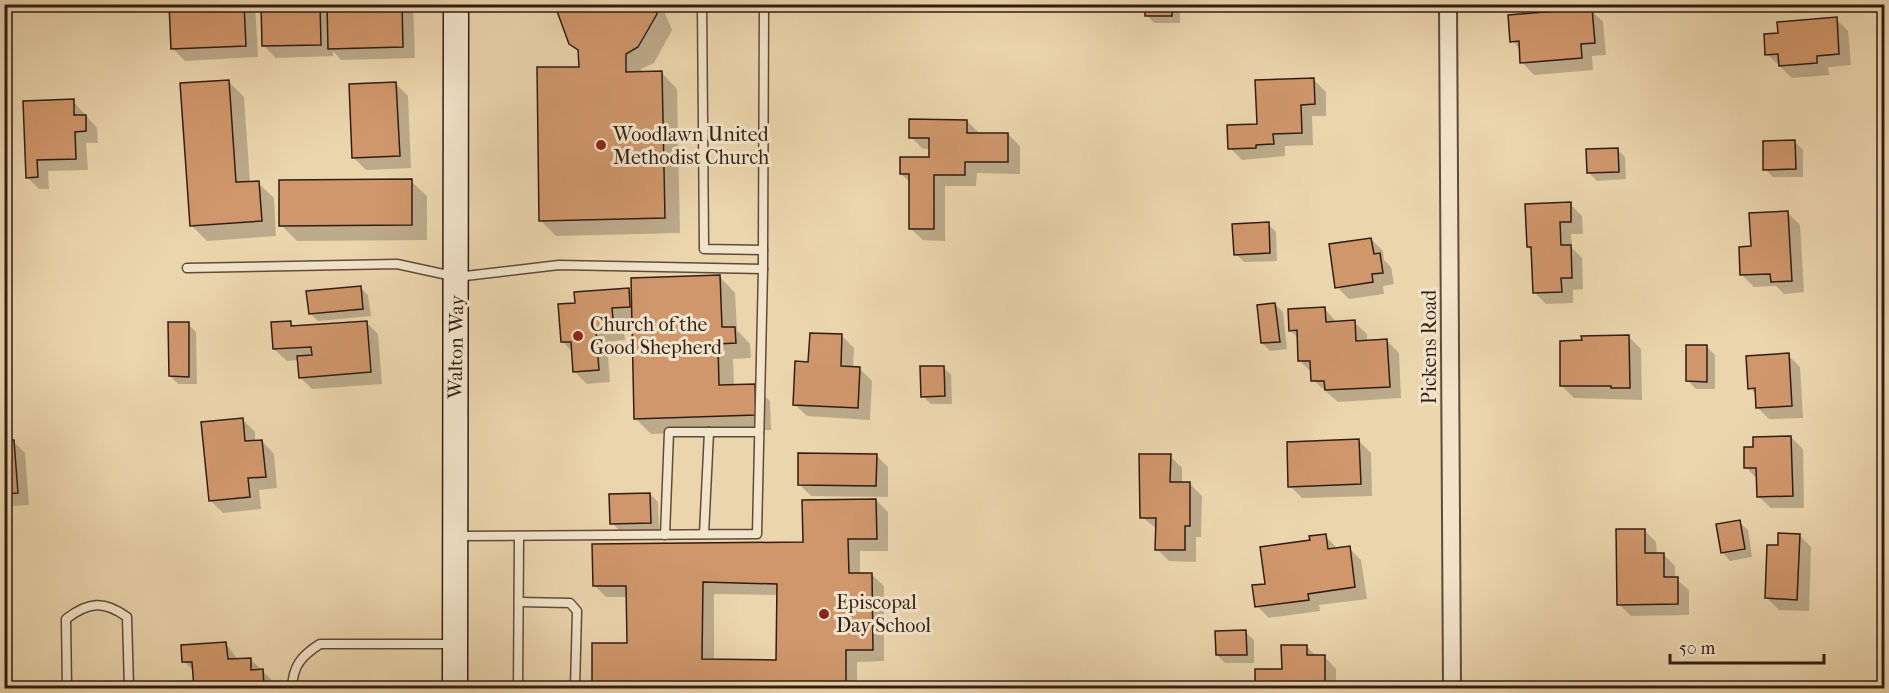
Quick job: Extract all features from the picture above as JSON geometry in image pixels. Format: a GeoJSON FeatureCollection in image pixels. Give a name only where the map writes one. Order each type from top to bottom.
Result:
{"type":"FeatureCollection","features":[{"type":"Feature","properties":{"kind":"main road","name":"Walton Way"},"geometry":{"type":"LineString","coordinates":[[455,688],[456,4]]}},
{"type":"Feature","properties":{"kind":"street","name":"Pickens Road"},"geometry":{"type":"LineString","coordinates":[[1448,4],[1452,688]]}},
{"type":"Feature","properties":{"kind":"lane"},"geometry":{"type":"LineString","coordinates":[[702,4],[704,249],[763,250]]}},
{"type":"Feature","properties":{"kind":"lane"},"geometry":{"type":"LineString","coordinates":[[454,536],[756,534],[764,269],[764,4]]}},
{"type":"Feature","properties":{"kind":"lane"},"geometry":{"type":"LineString","coordinates":[[187,268],[397,264],[457,277],[559,265],[764,269]]}},
{"type":"Feature","properties":{"kind":"lane"},"geometry":{"type":"LineString","coordinates":[[665,535],[669,432],[759,432]]}},
{"type":"Feature","properties":{"kind":"lane"},"geometry":{"type":"LineString","coordinates":[[704,534],[709,432]]}},
{"type":"Feature","properties":{"kind":"lane"},"geometry":{"type":"LineString","coordinates":[[518,688],[519,537]]}},
{"type":"Feature","properties":{"kind":"lane"},"geometry":{"type":"LineString","coordinates":[[520,602],[570,603],[578,611],[575,688]]}},
{"type":"Feature","properties":{"kind":"lane"},"geometry":{"type":"LineString","coordinates":[[67,688],[66,619],[82,607],[112,606],[127,617],[129,688]]}},
{"type":"Feature","properties":{"kind":"lane"},"geometry":{"type":"LineString","coordinates":[[292,688],[293,671],[304,654],[321,644],[455,644]]}},
{"type":"Feature","properties":{"kind":"building"},"geometry":{"type":"Polygon","coordinates":[[[169,4],[244,4],[246,46],[171,49],[169,4]]]}},
{"type":"Feature","properties":{"kind":"building"},"geometry":{"type":"Polygon","coordinates":[[[261,4],[320,4],[321,45],[262,46],[261,4]]]}},
{"type":"Feature","properties":{"kind":"building"},"geometry":{"type":"Polygon","coordinates":[[[327,4],[402,4],[403,47],[328,49],[327,4]]]}},
{"type":"Feature","properties":{"kind":"building","name":"Woodlawn United Methodist Church"},"geometry":{"type":"Polygon","coordinates":[[[560,4],[653,4],[657,14],[638,47],[626,54],[626,72],[662,71],[665,218],[539,221],[537,67],[579,67],[578,50],[569,44],[557,11],[560,4]]]}},
{"type":"Feature","properties":{"kind":"building"},"geometry":{"type":"Polygon","coordinates":[[[1134,4],[1172,4],[1172,16],[1145,16],[1145,6],[1134,4]]]}},
{"type":"Feature","properties":{"kind":"building"},"geometry":{"type":"Polygon","coordinates":[[[1592,8],[1595,43],[1581,44],[1582,58],[1520,63],[1519,41],[1510,42],[1508,15],[1592,8]]]}},
{"type":"Feature","properties":{"kind":"building"},"geometry":{"type":"Polygon","coordinates":[[[1837,17],[1839,54],[1817,56],[1817,63],[1779,66],[1778,54],[1765,55],[1764,34],[1778,33],[1777,22],[1837,17]]]}},
{"type":"Feature","properties":{"kind":"building"},"geometry":{"type":"Polygon","coordinates":[[[1314,78],[1315,104],[1301,105],[1302,133],[1273,134],[1274,144],[1256,145],[1256,148],[1228,149],[1227,125],[1257,124],[1255,80],[1314,78]]]}},
{"type":"Feature","properties":{"kind":"building"},"geometry":{"type":"Polygon","coordinates":[[[229,80],[236,182],[259,181],[262,221],[190,226],[180,83],[229,80]]]}},
{"type":"Feature","properties":{"kind":"building"},"geometry":{"type":"Polygon","coordinates":[[[396,82],[400,156],[352,158],[349,84],[396,82]]]}},
{"type":"Feature","properties":{"kind":"building"},"geometry":{"type":"Polygon","coordinates":[[[74,99],[74,115],[86,115],[86,131],[75,132],[76,159],[37,160],[38,177],[26,178],[23,101],[74,99]]]}},
{"type":"Feature","properties":{"kind":"building"},"geometry":{"type":"Polygon","coordinates":[[[909,119],[967,120],[967,133],[1008,133],[1008,162],[965,162],[965,175],[934,175],[934,229],[909,229],[909,174],[900,174],[900,157],[929,157],[929,138],[909,138],[909,119]]]}},
{"type":"Feature","properties":{"kind":"building"},"geometry":{"type":"Polygon","coordinates":[[[1795,140],[1796,169],[1763,170],[1763,141],[1795,140]]]}},
{"type":"Feature","properties":{"kind":"building"},"geometry":{"type":"Polygon","coordinates":[[[1618,148],[1619,172],[1587,173],[1586,149],[1618,148]]]}},
{"type":"Feature","properties":{"kind":"building"},"geometry":{"type":"Polygon","coordinates":[[[412,179],[412,225],[279,226],[279,180],[412,179]]]}},
{"type":"Feature","properties":{"kind":"building"},"geometry":{"type":"Polygon","coordinates":[[[1571,202],[1571,222],[1560,222],[1561,245],[1571,245],[1572,278],[1561,278],[1562,292],[1533,293],[1531,247],[1527,247],[1525,204],[1571,202]]]}},
{"type":"Feature","properties":{"kind":"building"},"geometry":{"type":"Polygon","coordinates":[[[1788,211],[1792,281],[1771,282],[1770,274],[1740,275],[1739,247],[1751,246],[1749,213],[1788,211]]]}},
{"type":"Feature","properties":{"kind":"building"},"geometry":{"type":"Polygon","coordinates":[[[1269,222],[1270,253],[1234,255],[1232,224],[1269,222]]]}},
{"type":"Feature","properties":{"kind":"building"},"geometry":{"type":"Polygon","coordinates":[[[1371,238],[1374,254],[1380,253],[1383,273],[1372,274],[1373,282],[1335,288],[1329,244],[1371,238]]]}},
{"type":"Feature","properties":{"kind":"building"},"geometry":{"type":"Polygon","coordinates":[[[720,275],[722,327],[735,327],[736,343],[718,344],[719,385],[755,384],[756,415],[634,419],[631,278],[720,275]]]}},
{"type":"Feature","properties":{"kind":"building"},"geometry":{"type":"Polygon","coordinates":[[[361,286],[363,309],[309,314],[306,291],[361,286]]]}},
{"type":"Feature","properties":{"kind":"building","name":"Church of the Good Shepherd"},"geometry":{"type":"Polygon","coordinates":[[[629,288],[630,307],[612,308],[614,329],[596,330],[599,370],[573,372],[571,342],[561,342],[558,304],[575,303],[574,292],[629,288]]]}},
{"type":"Feature","properties":{"kind":"building"},"geometry":{"type":"Polygon","coordinates":[[[1275,303],[1280,342],[1261,343],[1257,305],[1275,303]]]}},
{"type":"Feature","properties":{"kind":"building"},"geometry":{"type":"Polygon","coordinates":[[[1325,307],[1326,322],[1355,320],[1356,341],[1387,339],[1390,387],[1325,390],[1324,381],[1311,381],[1310,361],[1298,361],[1297,330],[1289,331],[1288,309],[1325,307]]]}},
{"type":"Feature","properties":{"kind":"building"},"geometry":{"type":"Polygon","coordinates":[[[291,321],[291,326],[367,321],[371,372],[299,378],[297,356],[312,355],[311,347],[273,349],[271,322],[291,321]]]}},
{"type":"Feature","properties":{"kind":"building"},"geometry":{"type":"Polygon","coordinates":[[[168,322],[189,322],[189,377],[169,376],[168,322]]]}},
{"type":"Feature","properties":{"kind":"building"},"geometry":{"type":"Polygon","coordinates":[[[810,333],[842,334],[841,366],[860,367],[858,408],[793,405],[795,361],[808,362],[810,333]]]}},
{"type":"Feature","properties":{"kind":"building"},"geometry":{"type":"Polygon","coordinates":[[[1629,335],[1630,388],[1560,386],[1560,341],[1582,340],[1581,336],[1629,335]]]}},
{"type":"Feature","properties":{"kind":"building"},"geometry":{"type":"Polygon","coordinates":[[[1686,345],[1707,345],[1707,382],[1686,381],[1686,345]]]}},
{"type":"Feature","properties":{"kind":"building"},"geometry":{"type":"Polygon","coordinates":[[[1789,353],[1792,406],[1756,408],[1755,388],[1748,389],[1746,356],[1789,353]]]}},
{"type":"Feature","properties":{"kind":"building"},"geometry":{"type":"Polygon","coordinates":[[[920,366],[944,366],[945,396],[921,397],[920,366]]]}},
{"type":"Feature","properties":{"kind":"building"},"geometry":{"type":"Polygon","coordinates":[[[243,418],[245,441],[262,440],[266,477],[248,478],[250,497],[209,501],[201,422],[243,418]]]}},
{"type":"Feature","properties":{"kind":"building"},"geometry":{"type":"Polygon","coordinates":[[[1791,436],[1793,496],[1757,497],[1756,468],[1744,468],[1744,447],[1753,447],[1753,437],[1791,436]]]}},
{"type":"Feature","properties":{"kind":"building"},"geometry":{"type":"Polygon","coordinates":[[[1359,439],[1361,484],[1288,487],[1287,442],[1359,439]]]}},
{"type":"Feature","properties":{"kind":"building"},"geometry":{"type":"Polygon","coordinates":[[[4,440],[14,440],[18,493],[4,494],[4,440]]]}},
{"type":"Feature","properties":{"kind":"building"},"geometry":{"type":"Polygon","coordinates":[[[798,453],[877,454],[876,486],[798,485],[798,453]]]}},
{"type":"Feature","properties":{"kind":"building"},"geometry":{"type":"Polygon","coordinates":[[[1139,454],[1171,454],[1170,482],[1190,482],[1190,526],[1185,526],[1185,550],[1155,550],[1156,518],[1140,518],[1139,454]]]}},
{"type":"Feature","properties":{"kind":"building"},"geometry":{"type":"Polygon","coordinates":[[[650,493],[651,523],[610,524],[609,494],[650,493]]]}},
{"type":"Feature","properties":{"kind":"building","name":"Episcopal Day School"},"geometry":{"type":"Polygon","coordinates":[[[876,499],[877,539],[848,539],[849,573],[872,573],[873,650],[846,650],[846,682],[878,682],[878,688],[592,688],[592,643],[627,643],[626,586],[593,586],[592,544],[803,542],[802,500],[876,499]],[[703,582],[702,659],[776,660],[777,584],[703,582]]]}},
{"type":"Feature","properties":{"kind":"building"},"geometry":{"type":"Polygon","coordinates":[[[1740,520],[1745,549],[1721,553],[1716,524],[1740,520]]]}},
{"type":"Feature","properties":{"kind":"building"},"geometry":{"type":"Polygon","coordinates":[[[1616,529],[1645,529],[1645,553],[1664,553],[1664,577],[1678,577],[1678,604],[1617,605],[1616,529]]]}},
{"type":"Feature","properties":{"kind":"building"},"geometry":{"type":"Polygon","coordinates":[[[1778,533],[1800,534],[1797,600],[1765,598],[1767,545],[1778,545],[1778,533]]]}},
{"type":"Feature","properties":{"kind":"building"},"geometry":{"type":"Polygon","coordinates":[[[1326,534],[1328,549],[1350,546],[1355,587],[1308,594],[1309,600],[1255,607],[1252,585],[1265,584],[1260,547],[1310,540],[1309,536],[1326,534]]]}},
{"type":"Feature","properties":{"kind":"building"},"geometry":{"type":"Polygon","coordinates":[[[1246,630],[1247,655],[1216,655],[1215,631],[1246,630]]]}},
{"type":"Feature","properties":{"kind":"building"},"geometry":{"type":"Polygon","coordinates":[[[226,642],[228,659],[251,658],[251,670],[263,669],[264,688],[194,688],[192,662],[182,662],[181,645],[226,642]]]}},
{"type":"Feature","properties":{"kind":"building"},"geometry":{"type":"Polygon","coordinates":[[[1281,645],[1307,645],[1307,655],[1325,655],[1325,688],[1255,688],[1255,669],[1282,669],[1281,645]]]}},
{"type":"Feature","properties":{"kind":"place","name":"Woodlawn United Methodist Church"},"geometry":{"type":"Point","coordinates":[601,145]}},
{"type":"Feature","properties":{"kind":"place","name":"Church of the Good Shepherd"},"geometry":{"type":"Point","coordinates":[578,336]}},
{"type":"Feature","properties":{"kind":"place","name":"Episcopal Day School"},"geometry":{"type":"Point","coordinates":[824,614]}}]}
